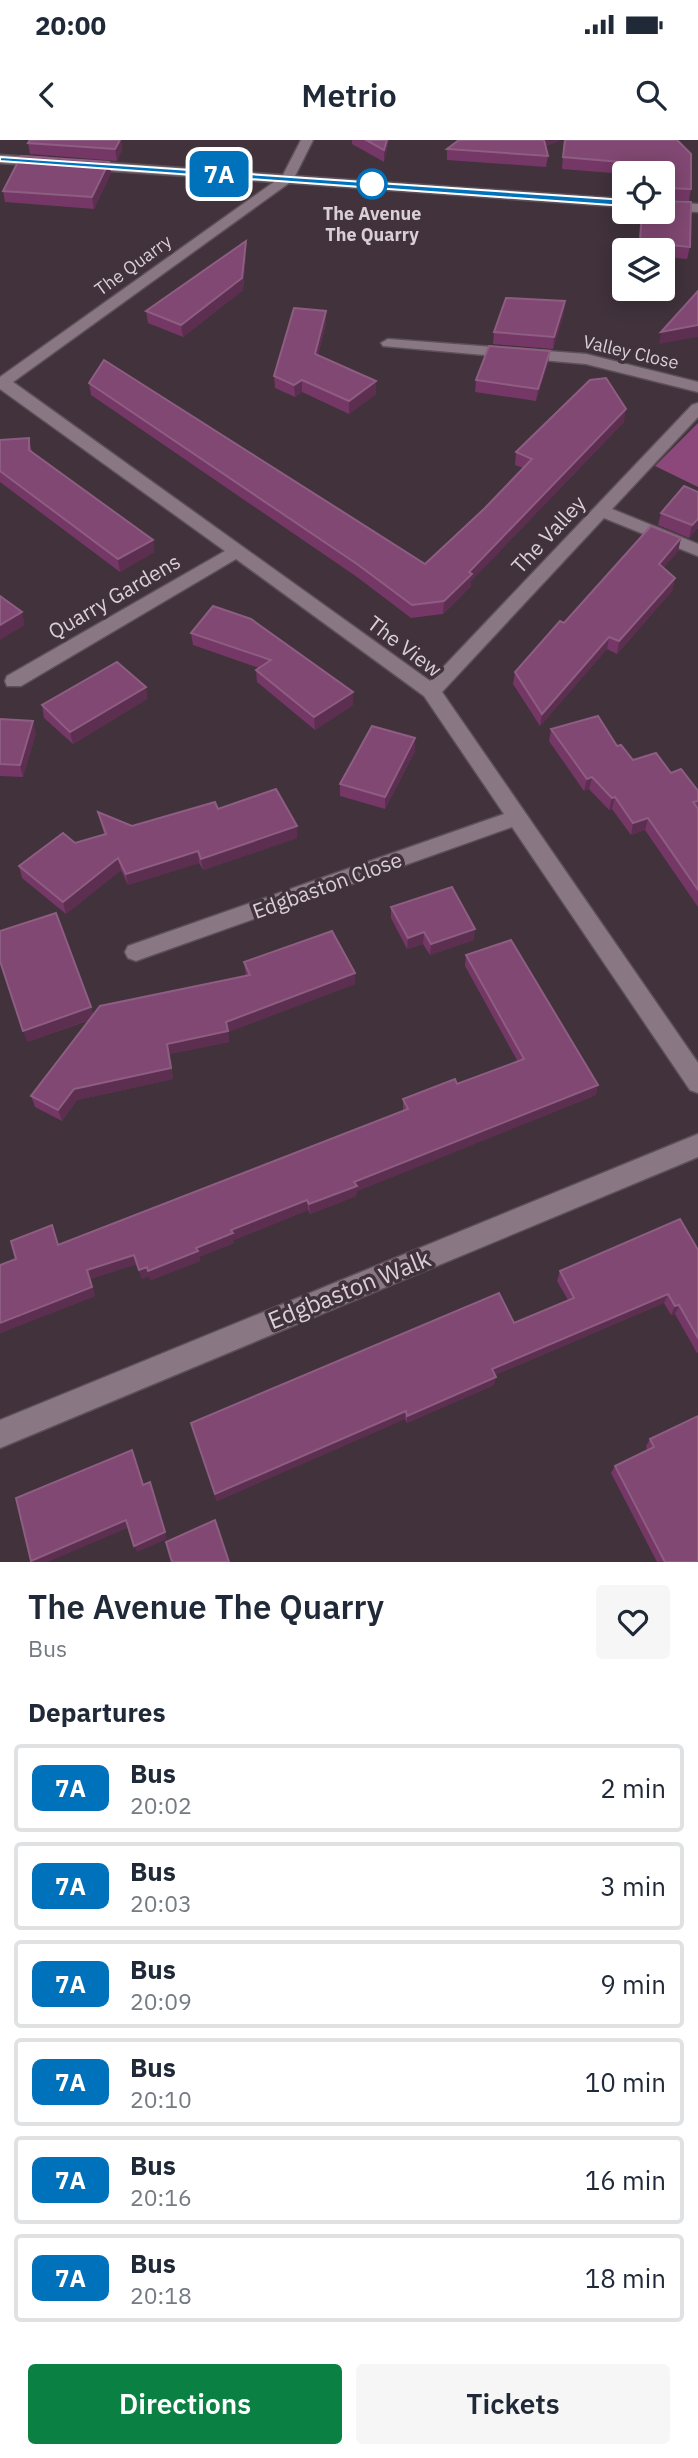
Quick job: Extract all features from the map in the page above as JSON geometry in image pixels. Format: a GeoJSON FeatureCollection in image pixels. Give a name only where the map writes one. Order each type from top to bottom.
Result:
{"type":"FeatureCollection","features":[{"type":"Feature","properties":{"kind":"street"},"geometry":{"type":"LineString","coordinates":[[288,178],[307,140]]}},
{"type":"Feature","properties":{"kind":"street"},"geometry":{"type":"LineString","coordinates":[[0,159],[612,202]]}},
{"type":"Feature","properties":{"kind":"street","name":"The Quarry"},"geometry":{"type":"LineString","coordinates":[[2,383],[288,178]]}},
{"type":"Feature","properties":{"kind":"street"},"geometry":{"type":"LineString","coordinates":[[675,207],[698,208]]}},
{"type":"Feature","properties":{"kind":"street","name":"Valley Close"},"geometry":{"type":"LineString","coordinates":[[388,343],[586,359],[698,387]]}},
{"type":"Feature","properties":{"kind":"street","name":"The View"},"geometry":{"type":"LineString","coordinates":[[2,383],[431,691],[698,1083]]}},
{"type":"Feature","properties":{"kind":"street","name":"The Valley"},"geometry":{"type":"LineString","coordinates":[[431,691],[698,408]]}},
{"type":"Feature","properties":{"kind":"street"},"geometry":{"type":"LineString","coordinates":[[601,511],[698,550]]}},
{"type":"Feature","properties":{"kind":"street","name":"Quarry Gardens"},"geometry":{"type":"LineString","coordinates":[[14,681],[237,551]]}},
{"type":"Feature","properties":{"kind":"street","name":"Edgbaston Close"},"geometry":{"type":"LineString","coordinates":[[136,952],[517,817]]}},
{"type":"Feature","properties":{"kind":"street","name":"Edgbaston Walk"},"geometry":{"type":"LineString","coordinates":[[0,1434],[698,1145]]}},
{"type":"Feature","properties":{"kind":"shaded area"},"geometry":{"type":"Polygon","coordinates":[[[698,423],[698,487],[655,466],[698,423]]]}},
{"type":"Feature","properties":{"kind":"building"},"geometry":{"type":"Polygon","coordinates":[[[30,140],[120,140],[115,149],[28,143],[30,140]]]}},
{"type":"Feature","properties":{"kind":"building"},"geometry":{"type":"Polygon","coordinates":[[[366,140],[387,140],[384,150],[366,140]]]}},
{"type":"Feature","properties":{"kind":"building"},"geometry":{"type":"Polygon","coordinates":[[[459,140],[544,140],[548,156],[447,149],[459,140]]]}},
{"type":"Feature","properties":{"kind":"building"},"geometry":{"type":"Polygon","coordinates":[[[565,140],[677,140],[691,154],[691,189],[675,188],[675,161],[612,161],[563,157],[565,140]]]}},
{"type":"Feature","properties":{"kind":"building"},"geometry":{"type":"Polygon","coordinates":[[[21,156],[109,162],[92,197],[3,191],[21,156]]]}},
{"type":"Feature","properties":{"kind":"building"},"geometry":{"type":"Polygon","coordinates":[[[675,201],[691,202],[690,247],[675,246],[675,238],[640,238],[641,224],[675,224],[675,201]]]}},
{"type":"Feature","properties":{"kind":"building"},"geometry":{"type":"Polygon","coordinates":[[[246,241],[242,278],[181,325],[146,311],[246,241]]]}},
{"type":"Feature","properties":{"kind":"building"},"geometry":{"type":"Polygon","coordinates":[[[698,291],[698,325],[661,332],[698,291]]]}},
{"type":"Feature","properties":{"kind":"building"},"geometry":{"type":"Polygon","coordinates":[[[506,298],[565,301],[554,337],[494,332],[506,298]]]}},
{"type":"Feature","properties":{"kind":"building"},"geometry":{"type":"Polygon","coordinates":[[[294,308],[326,311],[315,354],[376,381],[349,401],[302,380],[294,385],[274,376],[294,308]]]}},
{"type":"Feature","properties":{"kind":"building"},"geometry":{"type":"Polygon","coordinates":[[[489,346],[550,351],[538,389],[476,380],[489,346]]]}},
{"type":"Feature","properties":{"kind":"building"},"geometry":{"type":"Polygon","coordinates":[[[104,360],[425,564],[532,459],[516,452],[590,380],[606,378],[626,409],[444,601],[412,605],[357,564],[89,383],[104,360]]]}},
{"type":"Feature","properties":{"kind":"building"},"geometry":{"type":"Polygon","coordinates":[[[29,438],[29,450],[153,540],[118,559],[0,471],[0,440],[29,438]]]}},
{"type":"Feature","properties":{"kind":"building"},"geometry":{"type":"Polygon","coordinates":[[[684,486],[698,492],[698,519],[692,525],[661,513],[684,486]]]}},
{"type":"Feature","properties":{"kind":"building"},"geometry":{"type":"Polygon","coordinates":[[[651,526],[681,538],[659,564],[675,578],[619,641],[609,637],[542,714],[515,672],[560,621],[564,623],[651,526]]]}},
{"type":"Feature","properties":{"kind":"building"},"geometry":{"type":"Polygon","coordinates":[[[0,596],[22,612],[0,625],[0,596]]]}},
{"type":"Feature","properties":{"kind":"building"},"geometry":{"type":"Polygon","coordinates":[[[213,606],[251,619],[353,692],[314,717],[256,670],[271,660],[191,633],[213,606]]]}},
{"type":"Feature","properties":{"kind":"building"},"geometry":{"type":"Polygon","coordinates":[[[117,662],[146,687],[70,732],[42,705],[117,662]]]}},
{"type":"Feature","properties":{"kind":"building"},"geometry":{"type":"Polygon","coordinates":[[[598,716],[617,746],[621,745],[633,760],[656,753],[671,773],[681,769],[698,791],[698,801],[693,802],[698,809],[698,890],[648,818],[633,823],[615,797],[612,798],[592,777],[587,779],[551,729],[598,716]]]}},
{"type":"Feature","properties":{"kind":"building"},"geometry":{"type":"Polygon","coordinates":[[[0,719],[33,721],[20,765],[0,764],[0,719]]]}},
{"type":"Feature","properties":{"kind":"building"},"geometry":{"type":"Polygon","coordinates":[[[372,726],[415,738],[385,797],[340,784],[372,726]]]}},
{"type":"Feature","properties":{"kind":"building"},"geometry":{"type":"Polygon","coordinates":[[[276,789],[297,826],[201,859],[198,851],[126,874],[118,858],[63,902],[19,866],[63,833],[75,843],[106,834],[98,812],[132,826],[215,802],[218,809],[276,789]]]}},
{"type":"Feature","properties":{"kind":"building"},"geometry":{"type":"Polygon","coordinates":[[[452,887],[475,929],[431,944],[424,932],[408,938],[391,907],[452,887]]]}},
{"type":"Feature","properties":{"kind":"building"},"geometry":{"type":"Polygon","coordinates":[[[56,913],[91,1007],[23,1031],[0,961],[0,931],[56,913]]]}},
{"type":"Feature","properties":{"kind":"building"},"geometry":{"type":"Polygon","coordinates":[[[332,931],[355,973],[226,1022],[228,1031],[167,1044],[171,1068],[74,1089],[58,1110],[31,1096],[100,1006],[250,975],[244,962],[332,931]]]}},
{"type":"Feature","properties":{"kind":"building"},"geometry":{"type":"Polygon","coordinates":[[[511,940],[598,1085],[354,1182],[357,1186],[309,1204],[307,1200],[231,1230],[233,1233],[196,1248],[198,1251],[148,1271],[147,1267],[139,1270],[134,1255],[87,1270],[92,1287],[0,1323],[0,1265],[16,1259],[11,1241],[52,1225],[58,1245],[408,1109],[403,1099],[455,1079],[457,1084],[524,1059],[466,955],[511,940]]]}},
{"type":"Feature","properties":{"kind":"building"},"geometry":{"type":"Polygon","coordinates":[[[680,1219],[698,1250],[698,1338],[679,1305],[675,1306],[668,1294],[492,1369],[496,1377],[407,1416],[406,1411],[215,1494],[191,1423],[499,1293],[514,1323],[574,1298],[560,1271],[680,1219]]]}},
{"type":"Feature","properties":{"kind":"building"},"geometry":{"type":"Polygon","coordinates":[[[698,1416],[698,1562],[665,1562],[615,1466],[654,1447],[650,1439],[698,1416]]]}},
{"type":"Feature","properties":{"kind":"building"},"geometry":{"type":"Polygon","coordinates":[[[132,1450],[143,1485],[150,1482],[165,1532],[134,1546],[126,1520],[31,1561],[16,1498],[132,1450]]]}},
{"type":"Feature","properties":{"kind":"building"},"geometry":{"type":"Polygon","coordinates":[[[215,1520],[229,1562],[172,1562],[166,1542],[215,1520]]]}},
{"type":"Feature","properties":{"kind":"bus line","name":"7A"},"geometry":{"type":"LineString","coordinates":[[0,159],[612,202]]}},
{"type":"Feature","properties":{"kind":"place","name":"The Avenue The Quarry"},"geometry":{"type":"Point","coordinates":[372,184]}}]}
